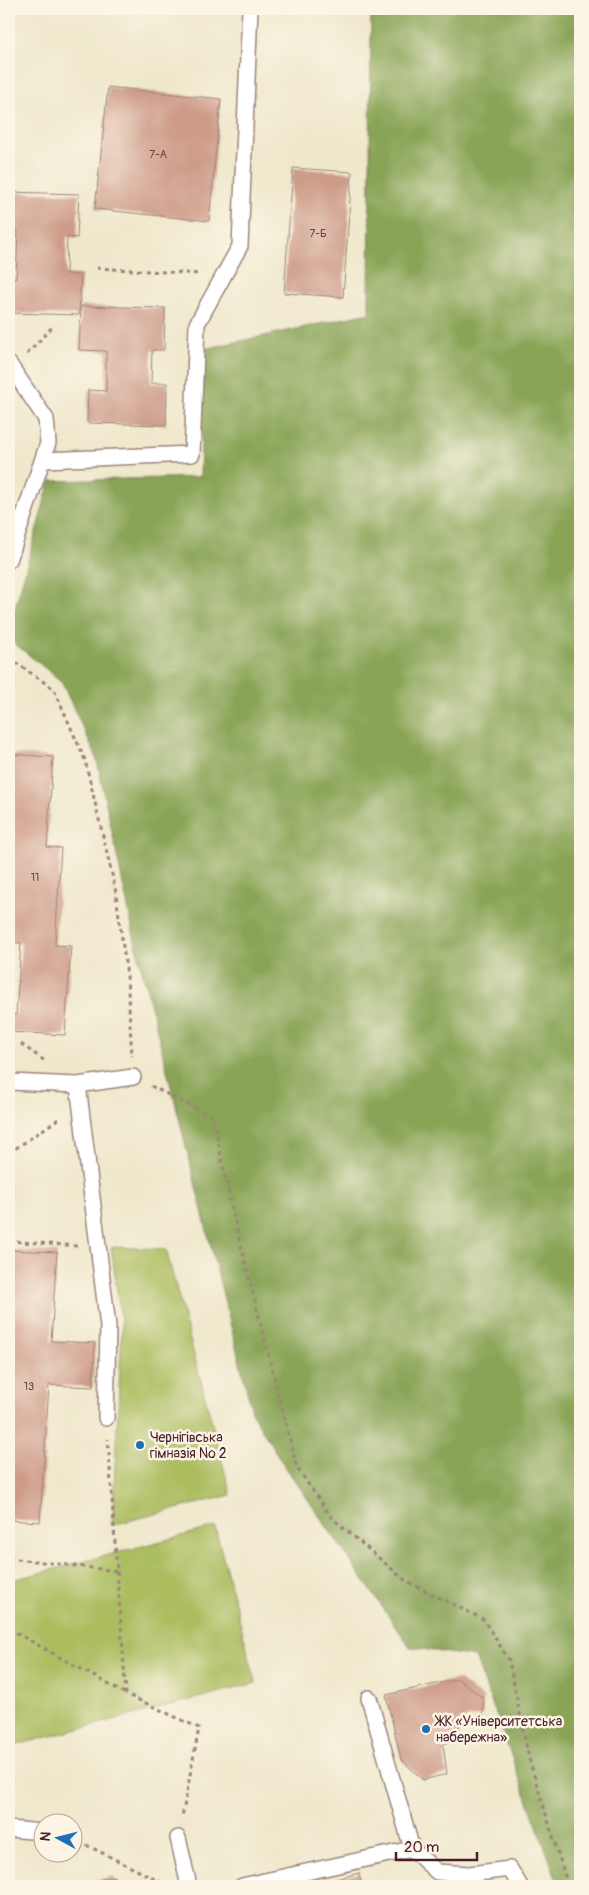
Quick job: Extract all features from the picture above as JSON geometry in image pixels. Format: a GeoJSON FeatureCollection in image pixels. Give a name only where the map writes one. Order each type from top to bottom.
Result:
{"type":"FeatureCollection","features":[{"type":"Feature","properties":{"kind":"lane"},"geometry":{"type":"LineString","coordinates":[[43,460],[192,454],[197,324],[240,246],[250,9]]}},
{"type":"Feature","properties":{"kind":"lane"},"geometry":{"type":"LineString","coordinates":[[9,560],[48,443],[46,419],[11,367]]}},
{"type":"Feature","properties":{"kind":"lane"},"geometry":{"type":"LineString","coordinates":[[9,1082],[78,1085],[133,1077]]}},
{"type":"Feature","properties":{"kind":"lane"},"geometry":{"type":"LineString","coordinates":[[78,1085],[108,1326],[106,1418]]}},
{"type":"Feature","properties":{"kind":"lane"},"geometry":{"type":"LineString","coordinates":[[369,1698],[412,1849],[437,1872],[470,1874],[510,1869],[520,1886]]}},
{"type":"Feature","properties":{"kind":"lane"},"geometry":{"type":"LineString","coordinates":[[9,1829],[32,1831]]}},
{"type":"Feature","properties":{"kind":"lane"},"geometry":{"type":"LineString","coordinates":[[178,1838],[189,1886]]}},
{"type":"Feature","properties":{"kind":"lane"},"geometry":{"type":"LineString","coordinates":[[242,1886],[412,1849]]}},
{"type":"Feature","properties":{"kind":"path"},"geometry":{"type":"LineString","coordinates":[[97,268],[224,275]]}},
{"type":"Feature","properties":{"kind":"path"},"geometry":{"type":"LineString","coordinates":[[11,367],[54,325]]}},
{"type":"Feature","properties":{"kind":"path"},"geometry":{"type":"LineString","coordinates":[[9,658],[54,689],[85,760],[115,887],[127,976],[133,1077],[213,1117],[233,1214],[297,1468],[332,1518],[407,1582],[483,1619],[509,1660],[529,1759],[568,1886]]}},
{"type":"Feature","properties":{"kind":"path"},"geometry":{"type":"LineString","coordinates":[[9,1153],[80,1105]]}},
{"type":"Feature","properties":{"kind":"path"},"geometry":{"type":"LineString","coordinates":[[9,1241],[98,1247]]}},
{"type":"Feature","properties":{"kind":"path"},"geometry":{"type":"LineString","coordinates":[[106,1418],[126,1694]]}},
{"type":"Feature","properties":{"kind":"path"},"geometry":{"type":"LineString","coordinates":[[9,1558],[117,1571]]}},
{"type":"Feature","properties":{"kind":"path"},"geometry":{"type":"LineString","coordinates":[[9,1629],[126,1694],[199,1728],[178,1838]]}},
{"type":"Feature","properties":{"kind":"path"},"geometry":{"type":"LineString","coordinates":[[82,1843],[170,1886]]}},
{"type":"Feature","properties":{"kind":"green space"},"geometry":{"type":"Polygon","coordinates":[[[371,9],[580,9],[580,1886],[559,1886],[475,1657],[410,1647],[282,1462],[253,1415],[136,946],[96,756],[61,681],[9,639],[9,630],[50,481],[200,477],[204,349],[369,313],[371,9]]]}},
{"type":"Feature","properties":{"kind":"green space"},"geometry":{"type":"Polygon","coordinates":[[[111,1247],[166,1249],[231,1495],[112,1525],[122,1328],[111,1247]]]}},
{"type":"Feature","properties":{"kind":"green space"},"geometry":{"type":"Polygon","coordinates":[[[215,1527],[256,1683],[9,1747],[9,1581],[215,1527]]]}},
{"type":"Feature","properties":{"kind":"building"},"geometry":{"type":"Polygon","coordinates":[[[108,87],[221,99],[209,221],[95,209],[108,87]]]}},
{"type":"Feature","properties":{"kind":"building"},"geometry":{"type":"Polygon","coordinates":[[[293,168],[352,172],[343,297],[284,293],[293,168]]]}},
{"type":"Feature","properties":{"kind":"building"},"geometry":{"type":"Polygon","coordinates":[[[9,192],[79,194],[77,238],[67,237],[66,274],[81,275],[79,315],[9,313],[9,277],[16,278],[18,231],[9,231],[9,192]]]}},
{"type":"Feature","properties":{"kind":"building"},"geometry":{"type":"Polygon","coordinates":[[[81,306],[165,308],[164,350],[152,350],[151,383],[167,383],[166,425],[87,423],[88,390],[106,391],[106,351],[79,350],[81,306]]]}},
{"type":"Feature","properties":{"kind":"building"},"geometry":{"type":"Polygon","coordinates":[[[9,754],[53,757],[47,847],[61,848],[55,945],[71,946],[65,1035],[9,1032],[9,1014],[16,1015],[21,943],[9,942],[12,848],[9,848],[9,754]]]}},
{"type":"Feature","properties":{"kind":"building"},"geometry":{"type":"Polygon","coordinates":[[[9,1250],[57,1252],[51,1341],[95,1343],[93,1387],[49,1385],[40,1522],[9,1520],[9,1250]]]}},
{"type":"Feature","properties":{"kind":"building","name":"ЖК «Університетська набережна»"},"geometry":{"type":"Polygon","coordinates":[[[458,1679],[483,1698],[483,1715],[459,1720],[459,1739],[443,1744],[447,1774],[423,1780],[401,1759],[386,1695],[458,1679]]]}},
{"type":"Feature","properties":{"kind":"building"},"geometry":{"type":"Polygon","coordinates":[[[9,1867],[14,1886],[9,1886],[9,1867]]]}},
{"type":"Feature","properties":{"kind":"building"},"geometry":{"type":"Polygon","coordinates":[[[359,1873],[362,1886],[308,1886],[359,1873]]]}},
{"type":"Feature","properties":{"kind":"building"},"geometry":{"type":"Polygon","coordinates":[[[114,1876],[117,1886],[77,1886],[114,1876]]]}},
{"type":"Feature","properties":{"kind":"place","name":"Чернігівська гімназія № 2"},"geometry":{"type":"Point","coordinates":[140,1445]}},
{"type":"Feature","properties":{"kind":"place","name":"ЖК «Університетська набережна»"},"geometry":{"type":"Point","coordinates":[426,1729]}}]}
